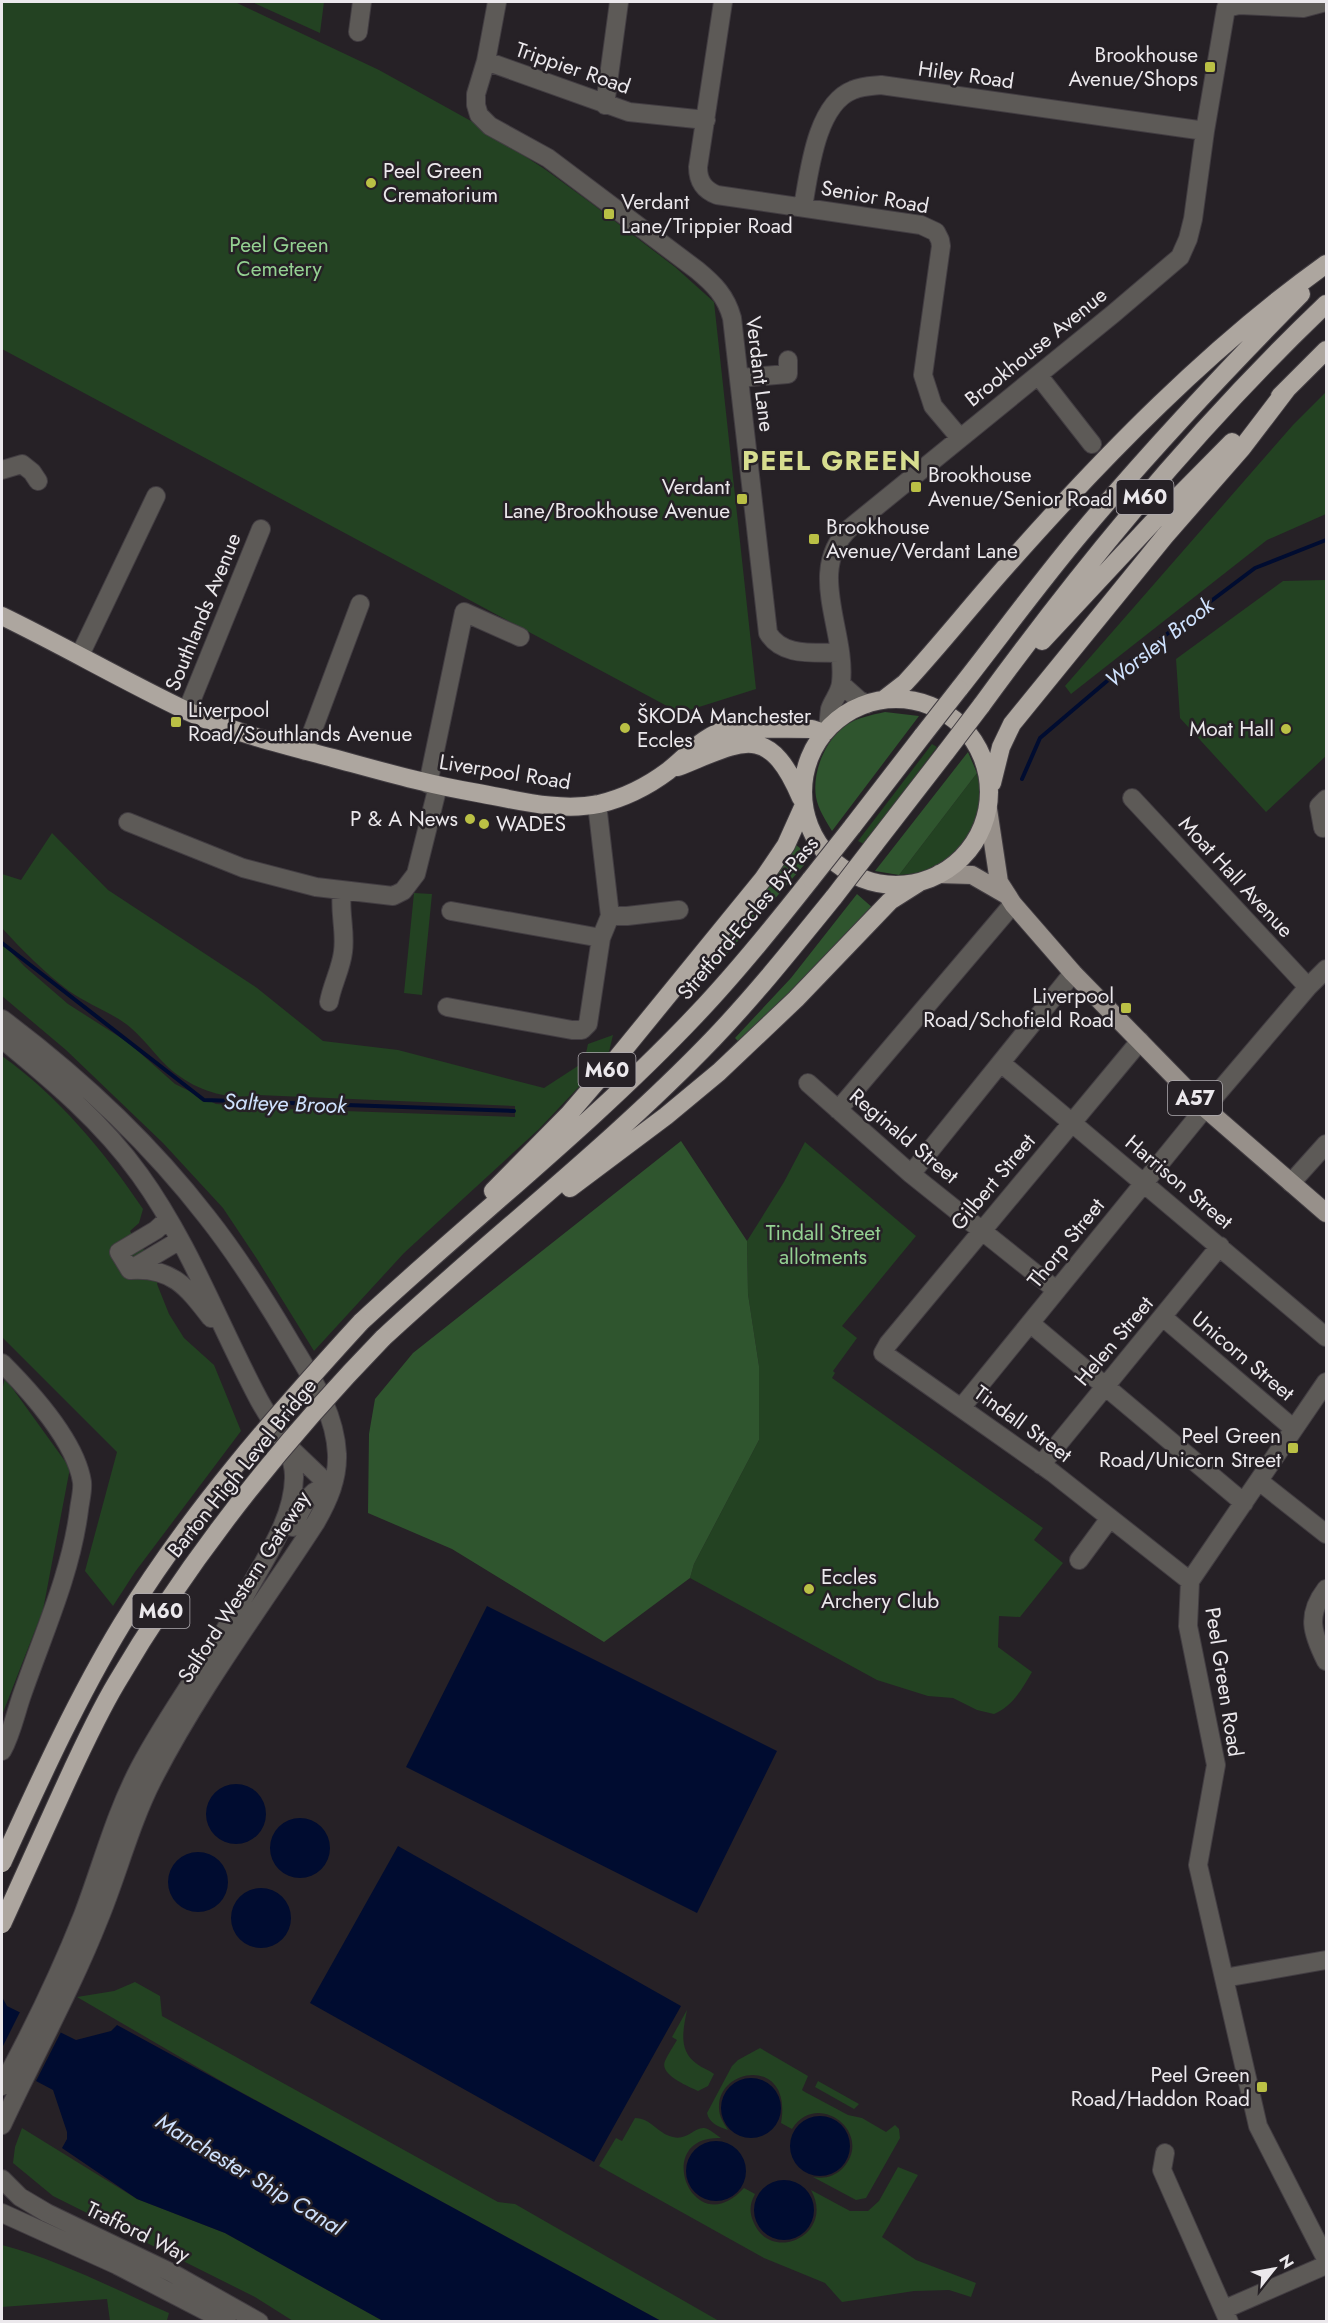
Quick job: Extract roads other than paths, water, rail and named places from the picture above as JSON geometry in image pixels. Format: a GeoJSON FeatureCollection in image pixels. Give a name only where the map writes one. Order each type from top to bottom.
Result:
{"type":"FeatureCollection","features":[{"type":"Feature","properties":{"kind":"highway"},"geometry":{"type":"LineString","coordinates":[[875,702],[906,683],[1018,553],[1131,434],[1262,312],[1326,267]]}},
{"type":"Feature","properties":{"kind":"highway","name":"Stretford-Eccles By-Pass"},"geometry":{"type":"LineString","coordinates":[[361,1322],[524,1179],[637,1074],[752,954],[1081,533],[1169,432],[1326,267]]}},
{"type":"Feature","properties":{"kind":"highway","name":"M60"},"geometry":{"type":"LineString","coordinates":[[452,1274],[542,1200],[706,1047],[772,974],[946,752],[1069,588],[1137,507],[1242,389],[1326,304]]}},
{"type":"Feature","properties":{"kind":"highway","name":"M60"},"geometry":{"type":"LineString","coordinates":[[989,802],[996,763],[1004,738],[1012,724],[1165,536],[1242,448],[1287,389],[1326,350]]}},
{"type":"Feature","properties":{"kind":"highway"},"geometry":{"type":"LineString","coordinates":[[981,706],[1152,522],[1287,389]]}},
{"type":"Feature","properties":{"kind":"highway","name":"Liverpool Road"},"geometry":{"type":"LineString","coordinates":[[2,616],[187,711],[219,724],[306,751],[433,785],[548,806],[597,804],[618,799],[668,770],[694,746],[731,728],[826,730]]}},
{"type":"Feature","properties":{"kind":"highway","name":"A57"},"geometry":{"type":"LineString","coordinates":[[918,701],[939,710],[959,723],[980,751],[987,772],[989,802],[980,833],[971,848],[958,861],[939,874],[920,882],[885,885],[862,879],[841,867],[817,842],[807,820],[804,804],[803,782],[808,761],[826,730],[846,713],[875,702],[918,701]]}},
{"type":"Feature","properties":{"kind":"highway","name":"Liverpool Road"},"geometry":{"type":"LineString","coordinates":[[668,770],[724,747],[755,744],[773,752],[785,765],[804,804]]}},
{"type":"Feature","properties":{"kind":"highway","name":"M60"},"geometry":{"type":"LineString","coordinates":[[408,1279],[569,1114],[603,1074],[763,879],[786,845],[804,804]]}},
{"type":"Feature","properties":{"kind":"highway","name":"M60"},"geometry":{"type":"LineString","coordinates":[[452,1274],[603,1164],[696,1091],[761,1033],[890,901],[920,882]]}},
{"type":"Feature","properties":{"kind":"highway","name":"Barton High Level Bridge"},"geometry":{"type":"LineString","coordinates":[[2,1924],[83,1747],[116,1684],[175,1589],[247,1490],[333,1390],[383,1338],[452,1274]]}},
{"type":"Feature","properties":{"kind":"highway","name":"Barton High Level Bridge"},"geometry":{"type":"LineString","coordinates":[[2,1863],[91,1679],[128,1614],[225,1478],[299,1389],[361,1322]]}},
{"type":"Feature","properties":{"kind":"main road","name":"A57"},"geometry":{"type":"LineString","coordinates":[[989,802],[999,882],[1009,899],[1073,973],[1205,1108],[1326,1213]]}},
{"type":"Feature","properties":{"kind":"main road","name":"A57"},"geometry":{"type":"LineString","coordinates":[[939,874],[972,874],[1009,899]]}},
{"type":"Feature","properties":{"kind":"street"},"geometry":{"type":"LineString","coordinates":[[358,32],[362,2]]}},
{"type":"Feature","properties":{"kind":"street","name":"Trippier Road"},"geometry":{"type":"LineString","coordinates":[[498,2],[486,61],[629,112],[706,120]]}},
{"type":"Feature","properties":{"kind":"street"},"geometry":{"type":"LineString","coordinates":[[605,105],[620,2]]}},
{"type":"Feature","properties":{"kind":"street","name":"Senior Road"},"geometry":{"type":"LineString","coordinates":[[723,2],[698,174],[701,183],[708,191],[717,195],[921,225],[932,228],[939,234],[941,246],[923,375],[933,406],[960,438]]}},
{"type":"Feature","properties":{"kind":"street"},"geometry":{"type":"LineString","coordinates":[[1220,5],[1303,8],[1326,2]]}},
{"type":"Feature","properties":{"kind":"street","name":"Brookhouse Avenue"},"geometry":{"type":"LineString","coordinates":[[826,730],[830,709],[841,684],[828,574],[830,556],[835,546],[850,528],[1180,257],[1193,219],[1220,5]]}},
{"type":"Feature","properties":{"kind":"street","name":"Verdant Lane"},"geometry":{"type":"LineString","coordinates":[[486,61],[476,94],[477,110],[483,120],[548,158],[697,270],[717,288],[725,299],[732,318],[768,633],[775,643],[785,649],[839,653]]}},
{"type":"Feature","properties":{"kind":"street","name":"Hiley Road"},"geometry":{"type":"LineString","coordinates":[[803,207],[813,151],[827,115],[845,94],[868,86],[881,85],[1205,131]]}},
{"type":"Feature","properties":{"kind":"street"},"geometry":{"type":"LineString","coordinates":[[739,378],[788,374],[788,360]]}},
{"type":"Feature","properties":{"kind":"street"},"geometry":{"type":"LineString","coordinates":[[1038,375],[1092,444]]}},
{"type":"Feature","properties":{"kind":"street"},"geometry":{"type":"LineString","coordinates":[[2,470],[22,464],[38,481]]}},
{"type":"Feature","properties":{"kind":"street"},"geometry":{"type":"LineString","coordinates":[[80,655],[156,496]]}},
{"type":"Feature","properties":{"kind":"street","name":"Southlands Avenue"},"geometry":{"type":"LineString","coordinates":[[187,711],[261,530]]}},
{"type":"Feature","properties":{"kind":"street"},"geometry":{"type":"LineString","coordinates":[[306,751],[360,604]]}},
{"type":"Feature","properties":{"kind":"street"},"geometry":{"type":"LineString","coordinates":[[128,822],[243,868],[342,891],[393,896],[411,884],[416,874],[464,612],[520,637]]}},
{"type":"Feature","properties":{"kind":"street"},"geometry":{"type":"LineString","coordinates":[[841,684],[875,702]]}},
{"type":"Feature","properties":{"kind":"street","name":"Moat Hall Avenue"},"geometry":{"type":"LineString","coordinates":[[1132,798],[1308,987]]}},
{"type":"Feature","properties":{"kind":"street"},"geometry":{"type":"LineString","coordinates":[[1323,828],[1319,806],[1326,799]]}},
{"type":"Feature","properties":{"kind":"street"},"geometry":{"type":"LineString","coordinates":[[447,1007],[582,1030],[588,1024],[601,938],[610,916],[597,804]]}},
{"type":"Feature","properties":{"kind":"street"},"geometry":{"type":"LineString","coordinates":[[336,992],[343,953],[344,923],[340,906],[342,891]]}},
{"type":"Feature","properties":{"kind":"street"},"geometry":{"type":"LineString","coordinates":[[838,1110],[1009,899]]}},
{"type":"Feature","properties":{"kind":"street"},"geometry":{"type":"LineString","coordinates":[[610,916],[679,910]]}},
{"type":"Feature","properties":{"kind":"street"},"geometry":{"type":"LineString","coordinates":[[451,911],[601,938]]}},
{"type":"Feature","properties":{"kind":"street","name":"Thorp Street"},"geometry":{"type":"LineString","coordinates":[[961,1408],[1205,1108],[1326,969]]}},
{"type":"Feature","properties":{"kind":"street"},"geometry":{"type":"LineString","coordinates":[[911,1173],[1073,973]]}},
{"type":"Feature","properties":{"kind":"street","name":"Salford Western Gateway"},"geometry":{"type":"LineString","coordinates":[[2,1019],[41,1048],[134,1134],[188,1194],[223,1238],[258,1288],[322,1395],[336,1446],[336,1470],[332,1488],[316,1522],[182,1725],[152,1781],[99,1918],[10,2081],[3,2121]]}},
{"type":"Feature","properties":{"kind":"street","name":"Salford Western Gateway"},"geometry":{"type":"LineString","coordinates":[[2,1039],[40,1070],[97,1123],[140,1175],[180,1240],[257,1397],[282,1439],[294,1466],[292,1502],[285,1521],[241,1604],[141,1766],[109,1837],[47,2015]]}},
{"type":"Feature","properties":{"kind":"street","name":"Gilbert Street"},"geometry":{"type":"LineString","coordinates":[[883,1353],[888,1344],[1140,1041]]}},
{"type":"Feature","properties":{"kind":"street","name":"Harrison Street"},"geometry":{"type":"LineString","coordinates":[[1001,1063],[1145,1182],[1326,1337]]}},
{"type":"Feature","properties":{"kind":"street","name":"Reginald Street"},"geometry":{"type":"LineString","coordinates":[[808,1083],[911,1173],[1056,1290]]}},
{"type":"Feature","properties":{"kind":"street"},"geometry":{"type":"LineString","coordinates":[[1291,1183],[1326,1144]]}},
{"type":"Feature","properties":{"kind":"street"},"geometry":{"type":"LineString","coordinates":[[130,1270],[119,1252],[156,1230],[168,1219]]}},
{"type":"Feature","properties":{"kind":"street"},"geometry":{"type":"LineString","coordinates":[[130,1270],[180,1240]]}},
{"type":"Feature","properties":{"kind":"street","name":"Helen Street"},"geometry":{"type":"LineString","coordinates":[[1041,1465],[1164,1318],[1220,1246]]}},
{"type":"Feature","properties":{"kind":"street"},"geometry":{"type":"LineString","coordinates":[[130,1270],[148,1269],[161,1272],[176,1280],[190,1292],[234,1348]]}},
{"type":"Feature","properties":{"kind":"street","name":"Unicorn Street"},"geometry":{"type":"LineString","coordinates":[[1164,1318],[1294,1429]]}},
{"type":"Feature","properties":{"kind":"street"},"geometry":{"type":"LineString","coordinates":[[1030,1323],[1244,1503]]}},
{"type":"Feature","properties":{"kind":"street","name":"Tindall Street"},"geometry":{"type":"LineString","coordinates":[[883,1353],[1041,1465],[1190,1581]]}},
{"type":"Feature","properties":{"kind":"street"},"geometry":{"type":"LineString","coordinates":[[2,1363],[52,1421],[72,1453],[82,1483],[75,1540],[45,1635],[2,1751]]}},
{"type":"Feature","properties":{"kind":"street","name":"Peel Green Road"},"geometry":{"type":"LineString","coordinates":[[1326,1382],[1190,1581],[1188,1626],[1216,1765],[1198,1865],[1258,2126],[1326,2259]]}},
{"type":"Feature","properties":{"kind":"street"},"geometry":{"type":"LineString","coordinates":[[282,1439],[332,1488]]}},
{"type":"Feature","properties":{"kind":"street"},"geometry":{"type":"LineString","coordinates":[[1259,1481],[1326,1534]]}},
{"type":"Feature","properties":{"kind":"street"},"geometry":{"type":"LineString","coordinates":[[257,1574],[277,1554],[311,1492],[323,1486],[332,1488]]}},
{"type":"Feature","properties":{"kind":"street"},"geometry":{"type":"LineString","coordinates":[[1079,1560],[1110,1518]]}},
{"type":"Feature","properties":{"kind":"street"},"geometry":{"type":"LineString","coordinates":[[1326,1589],[1316,1603],[1313,1618],[1316,1641],[1326,1661]]}},
{"type":"Feature","properties":{"kind":"street"},"geometry":{"type":"LineString","coordinates":[[1224,1978],[1326,1960]]}},
{"type":"Feature","properties":{"kind":"street"},"geometry":{"type":"LineString","coordinates":[[1165,2153],[1162,2170],[1227,2315],[1326,2265]]}},
{"type":"Feature","properties":{"kind":"street","name":"Trafford Way"},"geometry":{"type":"LineString","coordinates":[[2,2179],[20,2197],[47,2213],[172,2273],[259,2322]]}},
{"type":"Feature","properties":{"kind":"street"},"geometry":{"type":"LineString","coordinates":[[2,2189],[20,2197]]}},
{"type":"Feature","properties":{"kind":"street","name":"Trafford Way"},"geometry":{"type":"LineString","coordinates":[[2,2213],[117,2265],[227,2322]]}},
{"type":"Feature","properties":{"kind":"water"},"geometry":{"type":"Polygon","coordinates":[[[487,1606],[777,1751],[697,1913],[406,1767],[487,1606]]]}},
{"type":"Feature","properties":{"kind":"water"},"geometry":{"type":"Polygon","coordinates":[[[236,1784],[253,1789],[261,1797],[266,1814],[261,1831],[253,1839],[236,1844],[219,1839],[211,1831],[206,1814],[211,1797],[219,1789],[236,1784]]]}},
{"type":"Feature","properties":{"kind":"water"},"geometry":{"type":"Polygon","coordinates":[[[300,1818],[317,1823],[325,1831],[330,1848],[325,1865],[317,1873],[300,1878],[283,1873],[275,1865],[270,1848],[275,1831],[283,1823],[300,1818]]]}},
{"type":"Feature","properties":{"kind":"water"},"geometry":{"type":"Polygon","coordinates":[[[398,1846],[681,2006],[594,2162],[310,2003],[398,1846]]]}},
{"type":"Feature","properties":{"kind":"water"},"geometry":{"type":"Polygon","coordinates":[[[198,1852],[215,1857],[223,1865],[228,1882],[223,1899],[215,1907],[198,1912],[181,1907],[173,1899],[168,1882],[173,1865],[181,1857],[198,1852]]]}},
{"type":"Feature","properties":{"kind":"water"},"geometry":{"type":"Polygon","coordinates":[[[261,1888],[278,1893],[286,1901],[291,1918],[286,1935],[278,1943],[261,1948],[244,1943],[236,1935],[231,1918],[236,1901],[244,1893],[261,1888]]]}},
{"type":"Feature","properties":{"kind":"water","name":"Manchester Ship Canal"},"geometry":{"type":"Polygon","coordinates":[[[2,1997],[7,2006],[76,2040],[111,2031],[117,2025],[661,2321],[383,2321],[225,2233],[137,2199],[62,2148],[67,2139],[67,2132],[53,2090],[2,2063],[2,1997]]]}},
{"type":"Feature","properties":{"kind":"water"},"geometry":{"type":"Polygon","coordinates":[[[751,2078],[768,2083],[776,2091],[781,2108],[776,2125],[768,2133],[751,2138],[734,2133],[726,2125],[721,2108],[726,2091],[734,2083],[751,2078]]]}},
{"type":"Feature","properties":{"kind":"water"},"geometry":{"type":"Polygon","coordinates":[[[820,2116],[837,2121],[845,2129],[850,2146],[845,2163],[837,2171],[820,2176],[803,2171],[795,2163],[790,2146],[795,2129],[803,2121],[820,2116]]]}},
{"type":"Feature","properties":{"kind":"water"},"geometry":{"type":"Polygon","coordinates":[[[716,2141],[733,2146],[741,2154],[746,2171],[741,2188],[733,2196],[716,2201],[699,2196],[691,2188],[686,2171],[691,2154],[699,2146],[716,2141]]]}},
{"type":"Feature","properties":{"kind":"water"},"geometry":{"type":"Polygon","coordinates":[[[784,2180],[801,2185],[809,2193],[814,2210],[809,2227],[801,2235],[784,2240],[767,2235],[759,2227],[754,2210],[759,2193],[767,2185],[784,2180]]]}},
{"type":"Feature","properties":{"kind":"waterway","name":"Worsley Brook"},"geometry":{"type":"LineString","coordinates":[[1022,779],[1040,738],[1127,664],[1255,568],[1326,540]]}},
{"type":"Feature","properties":{"kind":"waterway","name":"Salteye Brook"},"geometry":{"type":"LineString","coordinates":[[2,943],[204,1100],[514,1111]]}},
{"type":"Feature","properties":{"kind":"place","name":"Brookhouse Avenue/Shops"},"geometry":{"type":"Point","coordinates":[1210,67]}},
{"type":"Feature","properties":{"kind":"place","name":"Peel Green Crematorium"},"geometry":{"type":"Point","coordinates":[371,183]}},
{"type":"Feature","properties":{"kind":"place","name":"Verdant Lane/Trippier Road"},"geometry":{"type":"Point","coordinates":[609,214]}},
{"type":"Feature","properties":{"kind":"place","name":"Brookhouse Avenue/Senior Road"},"geometry":{"type":"Point","coordinates":[916,487]}},
{"type":"Feature","properties":{"kind":"place","name":"Verdant Lane/Brookhouse Avenue"},"geometry":{"type":"Point","coordinates":[742,499]}},
{"type":"Feature","properties":{"kind":"place","name":"Brookhouse Avenue/Verdant Lane"},"geometry":{"type":"Point","coordinates":[814,539]}},
{"type":"Feature","properties":{"kind":"place","name":"Liverpool Road/Southlands Avenue"},"geometry":{"type":"Point","coordinates":[176,722]}},
{"type":"Feature","properties":{"kind":"place","name":"ŠKODA Manchester Eccles"},"geometry":{"type":"Point","coordinates":[625,728]}},
{"type":"Feature","properties":{"kind":"place","name":"Moat Hall"},"geometry":{"type":"Point","coordinates":[1286,729]}},
{"type":"Feature","properties":{"kind":"place","name":"P & A News"},"geometry":{"type":"Point","coordinates":[470,819]}},
{"type":"Feature","properties":{"kind":"place","name":"WADES"},"geometry":{"type":"Point","coordinates":[484,824]}},
{"type":"Feature","properties":{"kind":"place","name":"Liverpool Road/Schofield Road"},"geometry":{"type":"Point","coordinates":[1126,1008]}},
{"type":"Feature","properties":{"kind":"place","name":"Peel Green Road/Unicorn Street"},"geometry":{"type":"Point","coordinates":[1293,1448]}},
{"type":"Feature","properties":{"kind":"place","name":"Eccles Archery Club"},"geometry":{"type":"Point","coordinates":[809,1589]}},
{"type":"Feature","properties":{"kind":"place","name":"Peel Green Road/Haddon Road"},"geometry":{"type":"Point","coordinates":[1262,2087]}},
{"type":"Feature","properties":{"kind":"district","name":"PEEL GREEN"},"geometry":{"type":"Point","coordinates":[832,461]}},
{"type":"Feature","properties":{"kind":"park label","name":"Peel Green Cemetery"},"geometry":{"type":"Point","coordinates":[279,257]}},
{"type":"Feature","properties":{"kind":"park label","name":"Tindall Street allotments"},"geometry":{"type":"Point","coordinates":[823,1245]}}]}
